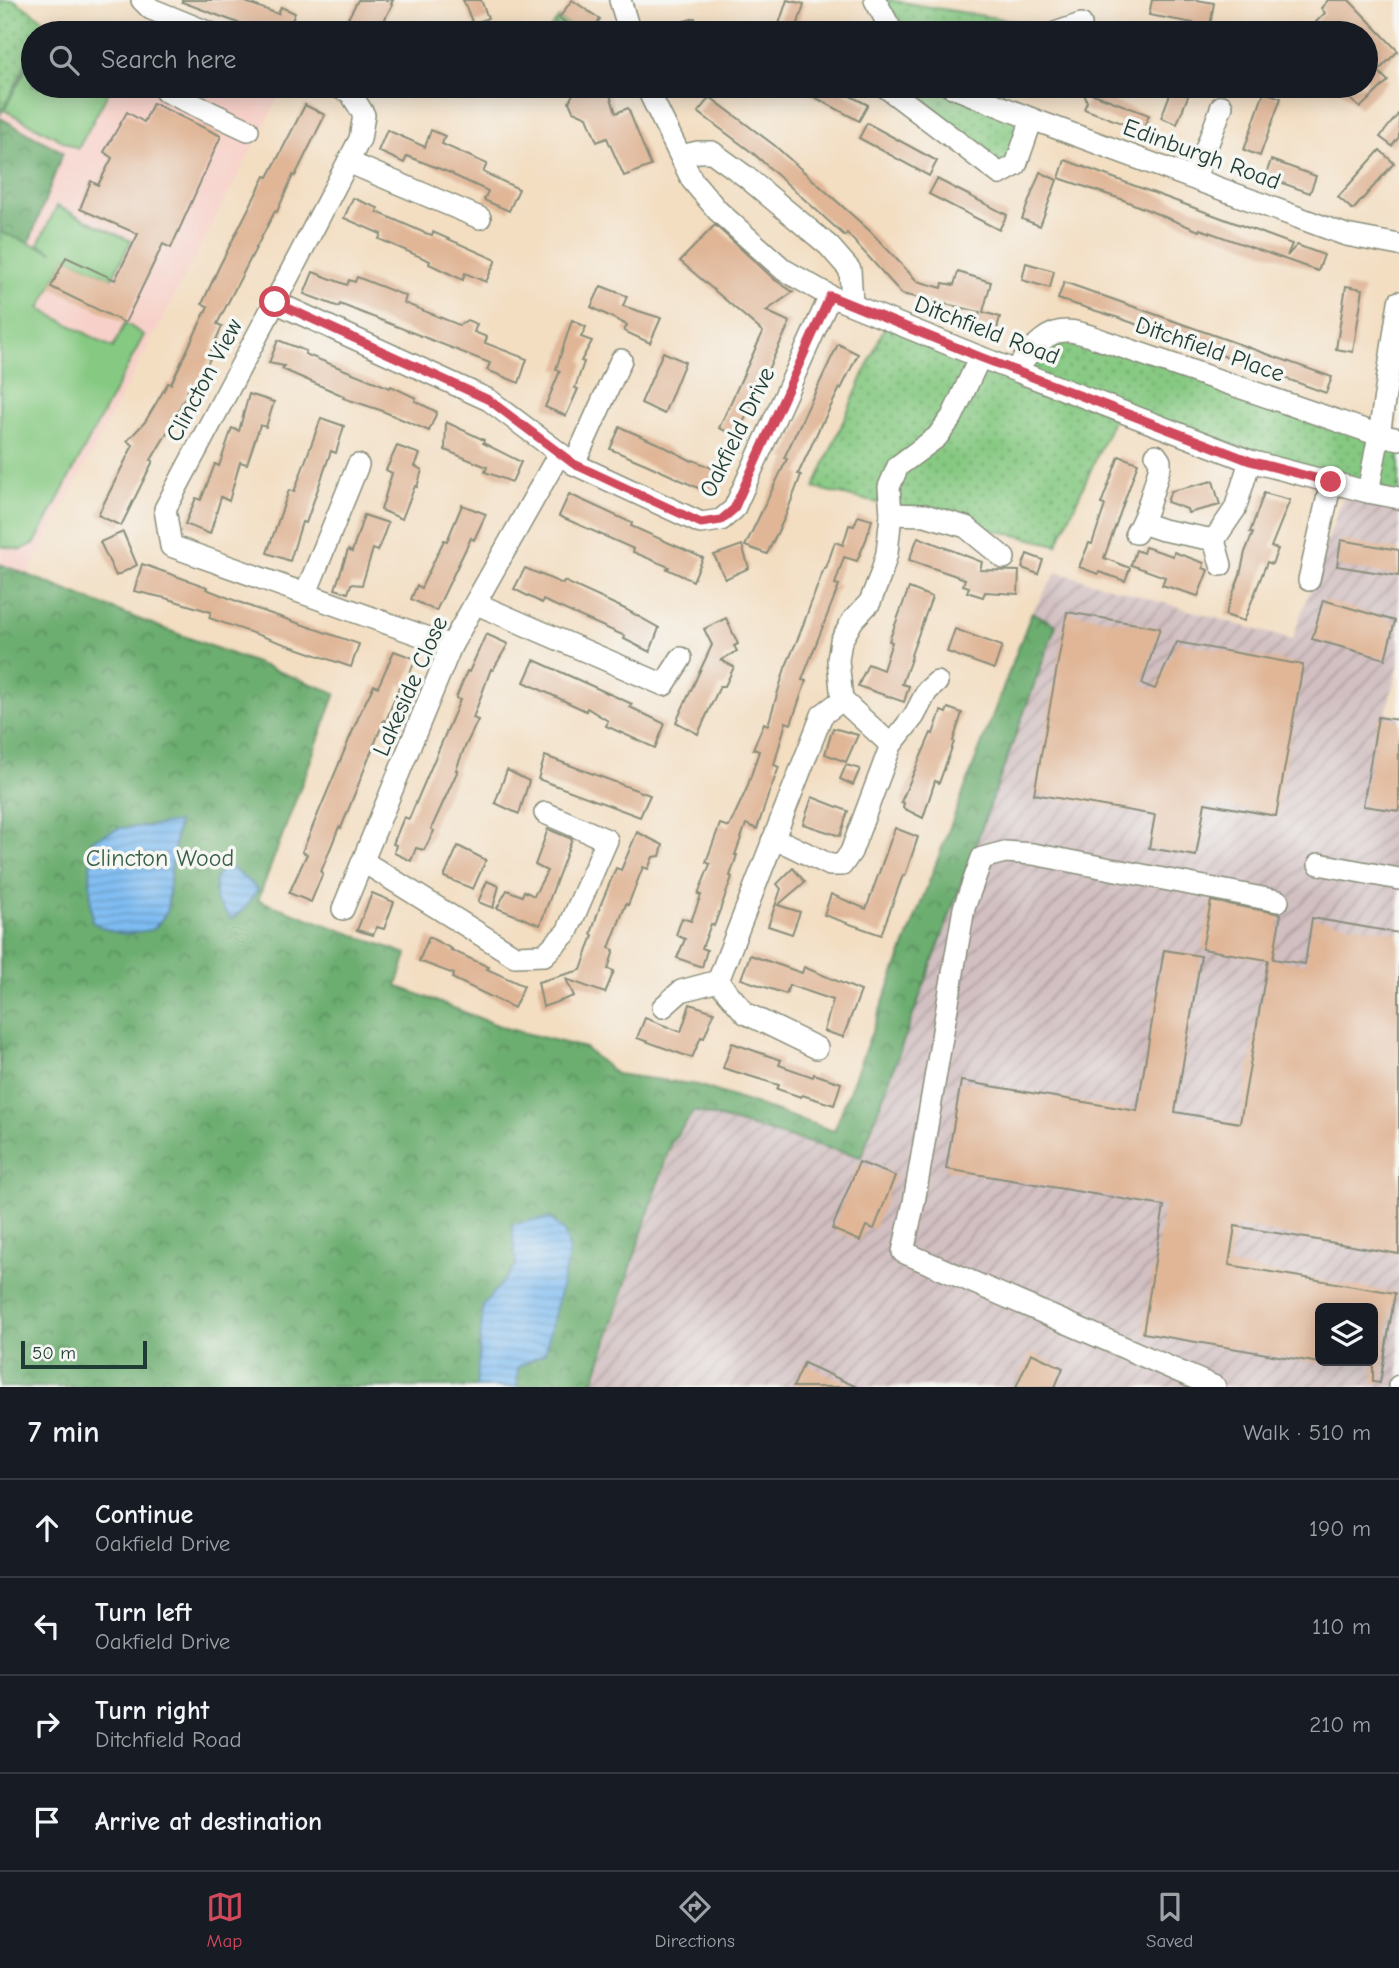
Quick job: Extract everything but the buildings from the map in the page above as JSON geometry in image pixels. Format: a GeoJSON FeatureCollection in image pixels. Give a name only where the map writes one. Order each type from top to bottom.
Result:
{"type":"FeatureCollection","features":[{"type":"Feature","properties":{"kind":"street"},"geometry":{"type":"LineString","coordinates":[[142,0],[151,9],[177,21]]}},
{"type":"Feature","properties":{"kind":"street"},"geometry":{"type":"LineString","coordinates":[[620,0],[626,21]]}},
{"type":"Feature","properties":{"kind":"street"},"geometry":{"type":"LineString","coordinates":[[875,0],[884,21]]}},
{"type":"Feature","properties":{"kind":"street"},"geometry":{"type":"LineString","coordinates":[[180,98],[248,130]]}},
{"type":"Feature","properties":{"kind":"street","name":"Clincton View"},"geometry":{"type":"LineString","coordinates":[[354,98],[364,116],[360,139],[165,509],[171,545],[452,646]]}},
{"type":"Feature","properties":{"kind":"street","name":"Ditchfield Road"},"geometry":{"type":"LineString","coordinates":[[652,98],[692,180],[718,211],[784,270],[830,296],[1250,461],[1399,498]]}},
{"type":"Feature","properties":{"kind":"street"},"geometry":{"type":"LineString","coordinates":[[900,98],[1000,174],[1016,165],[1032,119]]}},
{"type":"Feature","properties":{"kind":"street","name":"Edinburgh Road"},"geometry":{"type":"LineString","coordinates":[[996,98],[1032,119],[1346,235],[1399,245]]}},
{"type":"Feature","properties":{"kind":"street"},"geometry":{"type":"LineString","coordinates":[[1195,178],[1222,106]]}},
{"type":"Feature","properties":{"kind":"street"},"geometry":{"type":"LineString","coordinates":[[681,156],[712,152],[830,246],[850,270],[852,303]]}},
{"type":"Feature","properties":{"kind":"street"},"geometry":{"type":"LineString","coordinates":[[348,162],[480,218]]}},
{"type":"Feature","properties":{"kind":"street","name":"Oakfield Drive"},"geometry":{"type":"LineString","coordinates":[[275,302],[489,400],[566,459],[701,523],[721,520],[734,509],[830,296]]}},
{"type":"Feature","properties":{"kind":"street"},"geometry":{"type":"LineString","coordinates":[[1368,492],[1389,437],[1399,302]]}},
{"type":"Feature","properties":{"kind":"street","name":"Ditchfield Place"},"geometry":{"type":"LineString","coordinates":[[1016,369],[1037,345],[1053,332],[1068,330],[1389,437]]}},
{"type":"Feature","properties":{"kind":"street"},"geometry":{"type":"LineString","coordinates":[[891,745],[842,700],[838,660],[841,641],[853,620],[870,602],[881,574],[887,553],[891,514],[889,487],[898,466],[937,436],[952,417],[980,357]]}},
{"type":"Feature","properties":{"kind":"street"},"geometry":{"type":"LineString","coordinates":[[566,459],[621,360]]}},
{"type":"Feature","properties":{"kind":"street"},"geometry":{"type":"LineString","coordinates":[[1156,455],[1160,466],[1142,520],[1163,530],[1214,540]]}},
{"type":"Feature","properties":{"kind":"street","name":"Lakeside Close"},"geometry":{"type":"LineString","coordinates":[[343,909],[452,646],[566,459]]}},
{"type":"Feature","properties":{"kind":"street"},"geometry":{"type":"LineString","coordinates":[[1221,565],[1214,540],[1235,509],[1250,461]]}},
{"type":"Feature","properties":{"kind":"street"},"geometry":{"type":"LineString","coordinates":[[306,593],[358,465]]}},
{"type":"Feature","properties":{"kind":"street"},"geometry":{"type":"LineString","coordinates":[[1309,580],[1331,482]]}},
{"type":"Feature","properties":{"kind":"street"},"geometry":{"type":"LineString","coordinates":[[891,514],[925,515],[966,527],[1004,558]]}},
{"type":"Feature","properties":{"kind":"street"},"geometry":{"type":"LineString","coordinates":[[477,604],[664,685],[681,658]]}},
{"type":"Feature","properties":{"kind":"street"},"geometry":{"type":"LineString","coordinates":[[772,841],[788,844],[830,866],[842,865],[851,852],[891,745],[914,716],[927,691],[937,682]]}},
{"type":"Feature","properties":{"kind":"street"},"geometry":{"type":"LineString","coordinates":[[718,981],[822,715],[842,700]]}},
{"type":"Feature","properties":{"kind":"street"},"geometry":{"type":"LineString","coordinates":[[364,862],[516,956],[544,955],[567,932],[607,839],[545,813]]}},
{"type":"Feature","properties":{"kind":"street"},"geometry":{"type":"LineString","coordinates":[[1215,1387],[903,1252],[914,1202],[964,908],[982,858],[1005,852],[1033,854],[1279,901]]}},
{"type":"Feature","properties":{"kind":"street"},"geometry":{"type":"LineString","coordinates":[[1318,864],[1399,879]]}},
{"type":"Feature","properties":{"kind":"street"},"geometry":{"type":"LineString","coordinates":[[663,1007],[681,991],[718,981]]}},
{"type":"Feature","properties":{"kind":"street"},"geometry":{"type":"LineString","coordinates":[[718,981],[745,1013],[817,1048]]}},
{"type":"Feature","properties":{"kind":"shaded area"},"geometry":{"type":"Polygon","coordinates":[[[21,74],[21,98],[279,98],[28,574],[0,564],[0,232],[28,243],[63,153],[0,118],[21,74]]]}},
{"type":"Feature","properties":{"kind":"shaded area"},"geometry":{"type":"Polygon","coordinates":[[[1344,494],[1399,507],[1399,663],[1386,713],[1399,716],[1399,1387],[593,1387],[674,1138],[694,1111],[861,1157],[1056,626],[1032,612],[1057,572],[1292,640],[1344,494]]]}},
{"type":"Feature","properties":{"kind":"green space"},"geometry":{"type":"Polygon","coordinates":[[[0,0],[14,0],[46,21],[21,21],[21,74],[0,115],[0,0]]]}},
{"type":"Feature","properties":{"kind":"green space"},"geometry":{"type":"Polygon","coordinates":[[[875,0],[1015,21],[881,21],[875,0]]]}},
{"type":"Feature","properties":{"kind":"green space"},"geometry":{"type":"Polygon","coordinates":[[[21,78],[21,98],[106,98],[78,149],[4,110],[21,78]]]}},
{"type":"Feature","properties":{"kind":"green space"},"geometry":{"type":"Polygon","coordinates":[[[900,98],[986,98],[985,100],[1032,119],[1000,174],[900,98]]]}},
{"type":"Feature","properties":{"kind":"green space"},"geometry":{"type":"Polygon","coordinates":[[[0,118],[63,152],[29,243],[0,232],[0,118]]]}},
{"type":"Feature","properties":{"kind":"green space"},"geometry":{"type":"Polygon","coordinates":[[[57,206],[131,241],[112,279],[66,257],[40,309],[113,348],[125,323],[144,335],[35,543],[21,550],[0,546],[0,232],[53,252],[38,244],[57,206]]]}},
{"type":"Feature","properties":{"kind":"green space"},"geometry":{"type":"Polygon","coordinates":[[[888,319],[1016,369],[1053,332],[1399,438],[1399,497],[1118,409],[1057,545],[814,488],[888,319]]]}},
{"type":"Feature","properties":{"kind":"green space","name":"Clincton Wood"},"geometry":{"type":"Polygon","coordinates":[[[0,564],[336,693],[258,900],[407,954],[397,986],[505,1028],[585,1048],[616,1074],[698,1085],[834,1131],[1032,612],[1056,625],[861,1157],[694,1111],[671,1143],[592,1387],[0,1387],[0,564]]]}},
{"type":"Feature","properties":{"kind":"water"},"geometry":{"type":"Polygon","coordinates":[[[178,822],[167,912],[154,929],[122,933],[92,922],[92,840],[120,828],[178,822]]]}},
{"type":"Feature","properties":{"kind":"water"},"geometry":{"type":"Polygon","coordinates":[[[227,864],[258,889],[246,907],[231,919],[215,900],[215,878],[227,864]]]}},
{"type":"Feature","properties":{"kind":"water"},"geometry":{"type":"Polygon","coordinates":[[[550,1218],[564,1231],[570,1251],[545,1353],[518,1367],[517,1387],[476,1387],[483,1305],[516,1266],[512,1225],[550,1218]]]}},
{"type":"Feature","properties":{"kind":"route"},"geometry":{"type":"LineString","coordinates":[[275,302],[489,400],[574,464],[701,523],[721,520],[734,509],[830,296],[1250,461],[1331,482]]}}]}
